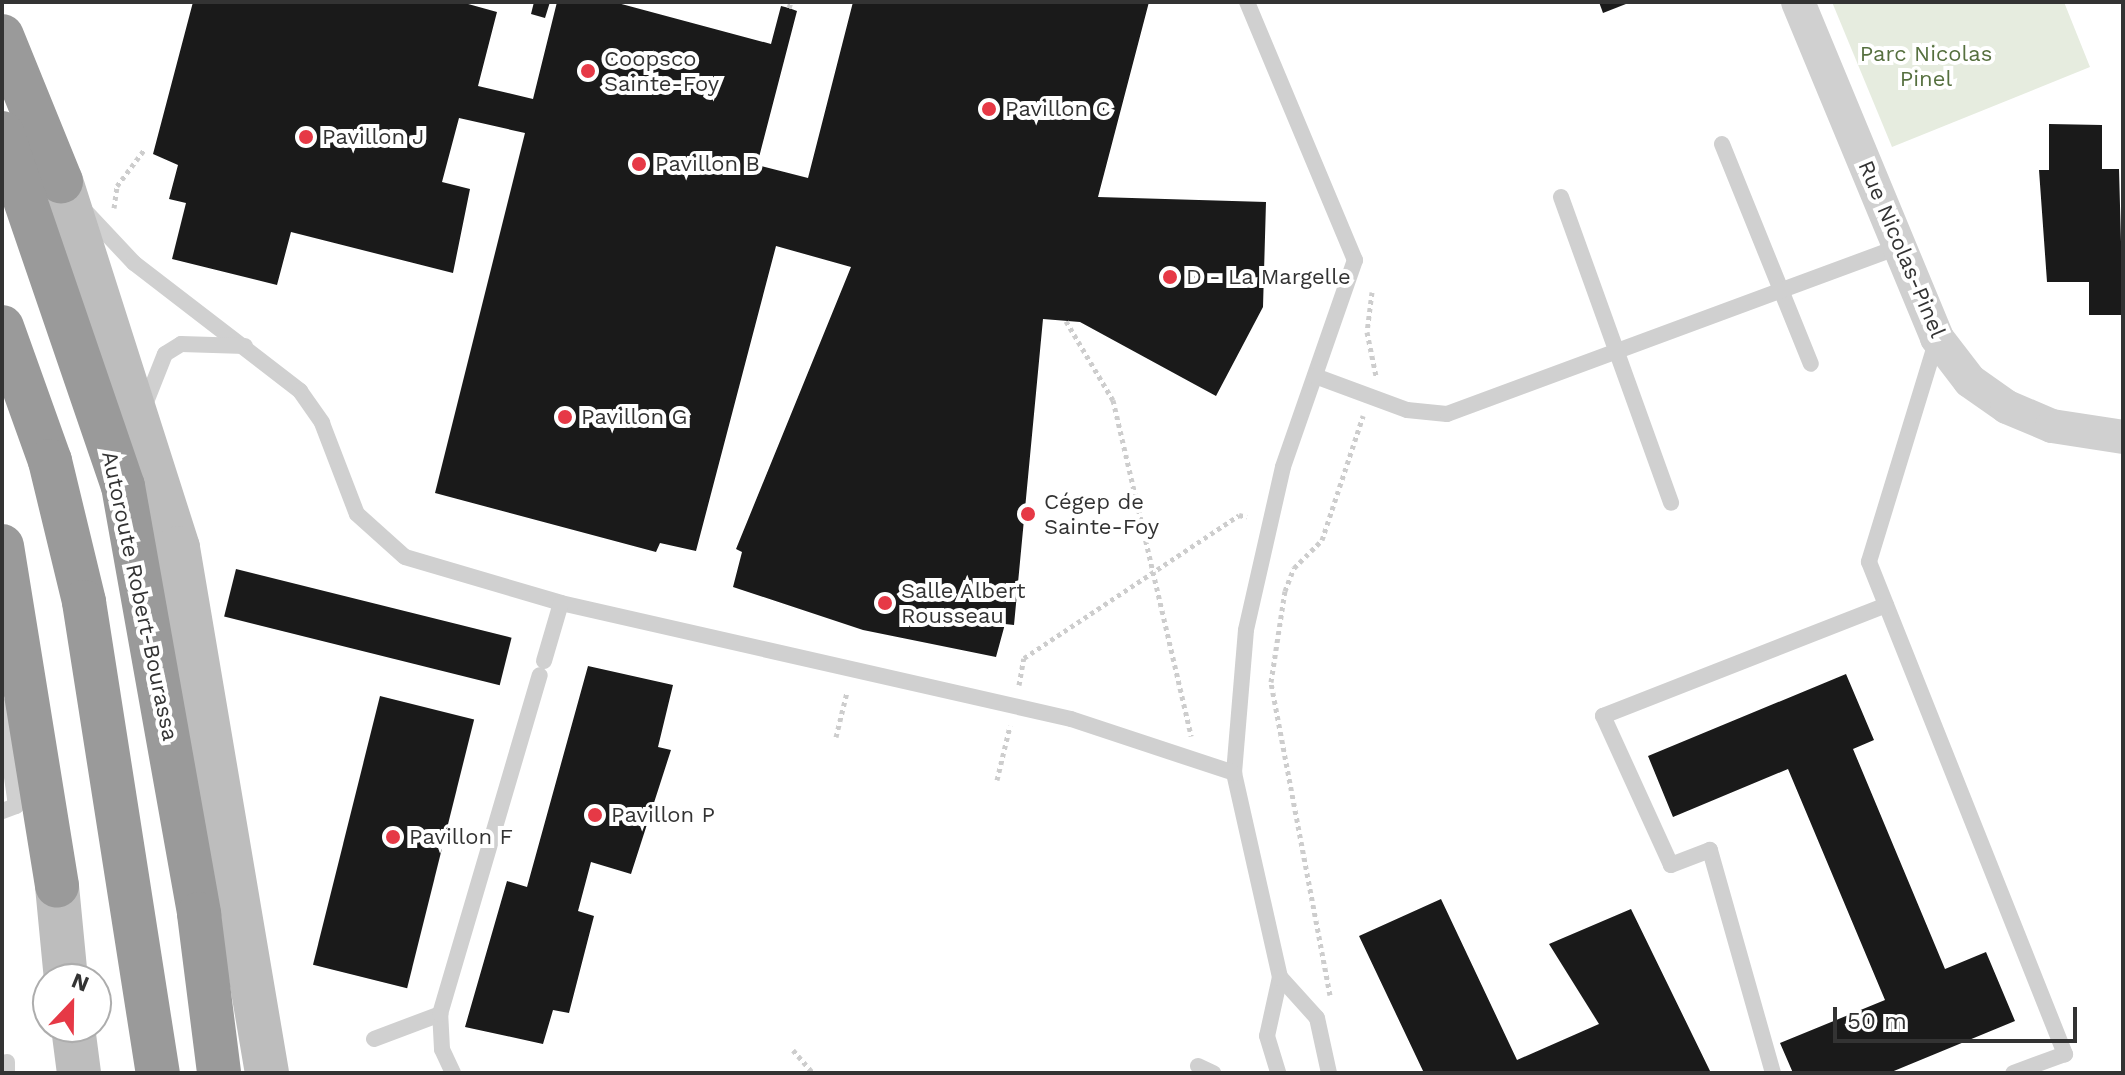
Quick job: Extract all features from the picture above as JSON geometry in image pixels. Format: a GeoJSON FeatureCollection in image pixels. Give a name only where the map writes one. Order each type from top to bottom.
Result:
{"type":"FeatureCollection","features":[{"type":"Feature","properties":{"kind":"highway"},"geometry":{"type":"LineString","coordinates":[[2,36],[61,181]]}},
{"type":"Feature","properties":{"kind":"highway","name":"Autoroute Robert-Bourassa"},"geometry":{"type":"LineString","coordinates":[[2,133],[123,486],[196,899],[219,1073]]}},
{"type":"Feature","properties":{"kind":"highway"},"geometry":{"type":"LineString","coordinates":[[2,327],[50,461],[81,588],[158,1073]]}},
{"type":"Feature","properties":{"kind":"highway"},"geometry":{"type":"LineString","coordinates":[[2,546],[57,886]]}},
{"type":"Feature","properties":{"kind":"main road"},"geometry":{"type":"LineString","coordinates":[[61,181],[140,420],[193,622],[267,1073]]}},
{"type":"Feature","properties":{"kind":"main road"},"geometry":{"type":"LineString","coordinates":[[57,886],[64,963]]}},
{"type":"Feature","properties":{"kind":"main road"},"geometry":{"type":"LineString","coordinates":[[75,1043],[79,1073]]}},
{"type":"Feature","properties":{"kind":"street","name":"Rue Nicolas-Pinel"},"geometry":{"type":"LineString","coordinates":[[1798,2],[1937,338],[1970,381],[2007,407],[2052,426],[2123,437]]}},
{"type":"Feature","properties":{"kind":"lane"},"geometry":{"type":"LineString","coordinates":[[1247,2],[1355,260],[1269,523],[1246,630],[1234,773],[1280,977],[1267,1036],[1278,1073]]}},
{"type":"Feature","properties":{"kind":"lane"},"geometry":{"type":"LineString","coordinates":[[1722,144],[1811,364]]}},
{"type":"Feature","properties":{"kind":"lane"},"geometry":{"type":"LineString","coordinates":[[61,181],[109,241],[247,346],[300,391],[322,423],[357,514],[386,543],[437,572],[852,671],[1015,706],[1234,773]]}},
{"type":"Feature","properties":{"kind":"lane"},"geometry":{"type":"LineString","coordinates":[[1561,197],[1615,355],[1671,503]]}},
{"type":"Feature","properties":{"kind":"lane"},"geometry":{"type":"LineString","coordinates":[[1315,376],[1369,397],[1447,414],[1785,294],[1899,247]]}},
{"type":"Feature","properties":{"kind":"lane"},"geometry":{"type":"LineString","coordinates":[[1937,338],[1869,562],[2065,1054],[2013,1073]]}},
{"type":"Feature","properties":{"kind":"lane"},"geometry":{"type":"LineString","coordinates":[[140,420],[165,354],[198,341],[247,346]]}},
{"type":"Feature","properties":{"kind":"lane"},"geometry":{"type":"LineString","coordinates":[[453,1073],[442,1049],[440,1014],[561,603]]}},
{"type":"Feature","properties":{"kind":"lane"},"geometry":{"type":"LineString","coordinates":[[1773,1073],[1710,850],[1671,865],[1603,716],[1886,605]]}},
{"type":"Feature","properties":{"kind":"lane"},"geometry":{"type":"LineString","coordinates":[[2,706],[16,806],[2,811]]}},
{"type":"Feature","properties":{"kind":"lane"},"geometry":{"type":"LineString","coordinates":[[1280,977],[1317,1018],[1329,1073]]}},
{"type":"Feature","properties":{"kind":"lane"},"geometry":{"type":"LineString","coordinates":[[374,1039],[440,1014]]}},
{"type":"Feature","properties":{"kind":"path"},"geometry":{"type":"LineString","coordinates":[[109,241],[117,186],[144,150]]}},
{"type":"Feature","properties":{"kind":"path"},"geometry":{"type":"LineString","coordinates":[[1332,1006],[1271,682],[1285,591],[1294,568],[1322,540],[1377,374],[1366,320],[1373,257],[1351,250]]}},
{"type":"Feature","properties":{"kind":"path"},"geometry":{"type":"LineString","coordinates":[[1066,321],[1113,400],[1197,761]]}},
{"type":"Feature","properties":{"kind":"path"},"geometry":{"type":"LineString","coordinates":[[997,780],[1024,658],[1239,515],[1269,523]]}},
{"type":"Feature","properties":{"kind":"path"},"geometry":{"type":"LineString","coordinates":[[836,737],[852,671]]}},
{"type":"Feature","properties":{"kind":"path"},"geometry":{"type":"LineString","coordinates":[[793,1050],[813,1073]]}},
{"type":"Feature","properties":{"kind":"green space","name":"Parc Nicolas Pinel"},"geometry":{"type":"Polygon","coordinates":[[[1832,2],[2064,2],[2090,67],[1892,147],[1832,2]]]}},
{"type":"Feature","properties":{"kind":"building"},"geometry":{"type":"Polygon","coordinates":[[[193,2],[461,2],[497,12],[478,86],[533,99],[557,2],[614,2],[771,44],[781,6],[789,8],[797,11],[757,165],[808,178],[853,2],[1149,2],[1098,197],[1266,202],[1263,307],[1216,396],[1080,322],[1043,319],[1014,625],[1005,624],[996,657],[863,630],[733,587],[742,552],[736,549],[851,267],[776,246],[696,551],[660,543],[656,552],[435,493],[525,133],[459,118],[442,182],[470,189],[453,273],[291,232],[277,285],[172,259],[186,203],[169,199],[178,165],[153,154],[193,2]]]}},
{"type":"Feature","properties":{"kind":"building"},"geometry":{"type":"Polygon","coordinates":[[[534,2],[550,2],[545,18],[531,14],[534,2]]]}},
{"type":"Feature","properties":{"kind":"building"},"geometry":{"type":"Polygon","coordinates":[[[1599,2],[1631,2],[1603,13],[1599,2]]]}},
{"type":"Feature","properties":{"kind":"building"},"geometry":{"type":"Polygon","coordinates":[[[2049,124],[2102,125],[2102,169],[2119,169],[2123,315],[2089,315],[2089,282],[2047,282],[2039,170],[2049,170],[2049,124]]]}},
{"type":"Feature","properties":{"kind":"building"},"geometry":{"type":"Polygon","coordinates":[[[236,569],[512,638],[500,685],[224,617],[236,569]]]}},
{"type":"Feature","properties":{"kind":"building"},"geometry":{"type":"Polygon","coordinates":[[[588,666],[673,685],[658,747],[671,750],[631,874],[591,862],[578,911],[594,916],[569,1013],[553,1010],[543,1044],[465,1027],[507,881],[527,887],[588,666]]]}},
{"type":"Feature","properties":{"kind":"building"},"geometry":{"type":"Polygon","coordinates":[[[1846,674],[1874,740],[1853,749],[1945,969],[1986,952],[2015,1021],[1889,1073],[1793,1073],[1780,1043],[1885,1000],[1788,769],[1673,817],[1648,756],[1846,674]]]}},
{"type":"Feature","properties":{"kind":"building"},"geometry":{"type":"Polygon","coordinates":[[[380,696],[474,719],[407,988],[313,965],[380,696]]]}},
{"type":"Feature","properties":{"kind":"building"},"geometry":{"type":"Polygon","coordinates":[[[1441,899],[1517,1060],[1599,1024],[1549,944],[1631,909],[1711,1073],[1424,1073],[1359,936],[1441,899]]]}},
{"type":"Feature","properties":{"kind":"place","name":"Coopsco Sainte-Foy"},"geometry":{"type":"Point","coordinates":[588,71]}},
{"type":"Feature","properties":{"kind":"place","name":"Pavillon C"},"geometry":{"type":"Point","coordinates":[989,109]}},
{"type":"Feature","properties":{"kind":"place","name":"Pavillon J"},"geometry":{"type":"Point","coordinates":[306,137]}},
{"type":"Feature","properties":{"kind":"place","name":"Pavillon B"},"geometry":{"type":"Point","coordinates":[639,164]}},
{"type":"Feature","properties":{"kind":"place","name":"D - La Margelle"},"geometry":{"type":"Point","coordinates":[1170,277]}},
{"type":"Feature","properties":{"kind":"place","name":"Pavillon G"},"geometry":{"type":"Point","coordinates":[565,417]}},
{"type":"Feature","properties":{"kind":"place","name":"Cégep de Sainte-Foy"},"geometry":{"type":"Point","coordinates":[1028,514]}},
{"type":"Feature","properties":{"kind":"place","name":"Salle Albert Rousseau"},"geometry":{"type":"Point","coordinates":[885,603]}},
{"type":"Feature","properties":{"kind":"place","name":"Pavillon P"},"geometry":{"type":"Point","coordinates":[595,815]}},
{"type":"Feature","properties":{"kind":"place","name":"Pavillon F"},"geometry":{"type":"Point","coordinates":[393,837]}}]}
